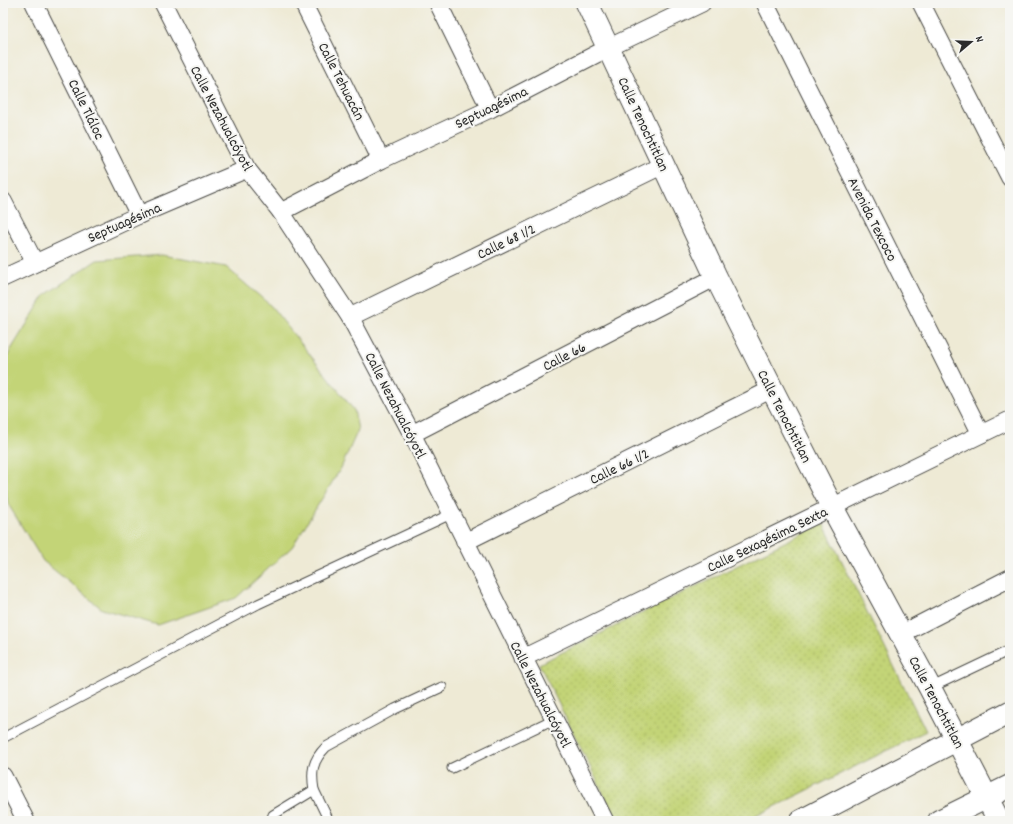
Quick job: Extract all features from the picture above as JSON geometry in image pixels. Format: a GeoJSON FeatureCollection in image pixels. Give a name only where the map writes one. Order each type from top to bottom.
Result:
{"type":"FeatureCollection","features":[{"type":"Feature","properties":{"kind":"main road","name":"Calle Tenochtitlan"},"geometry":{"type":"LineString","coordinates":[[587,3],[716,277],[772,390],[832,507],[930,688],[999,821]]}},
{"type":"Feature","properties":{"kind":"main road"},"geometry":{"type":"LineString","coordinates":[[800,821],[1010,712]]}},
{"type":"Feature","properties":{"kind":"main road"},"geometry":{"type":"LineString","coordinates":[[939,821],[1010,786]]}},
{"type":"Feature","properties":{"kind":"street","name":"Calle Tláloc"},"geometry":{"type":"LineString","coordinates":[[34,3],[139,215]]}},
{"type":"Feature","properties":{"kind":"street","name":"Calle Nezahualcóyotl"},"geometry":{"type":"LineString","coordinates":[[163,3],[247,169],[281,212],[350,317],[412,434],[605,821]]}},
{"type":"Feature","properties":{"kind":"street","name":"Calle Tehuacán"},"geometry":{"type":"LineString","coordinates":[[303,3],[381,160]]}},
{"type":"Feature","properties":{"kind":"street"},"geometry":{"type":"LineString","coordinates":[[438,3],[490,109]]}},
{"type":"Feature","properties":{"kind":"street","name":"Septuagésima"},"geometry":{"type":"LineString","coordinates":[[281,212],[381,160],[490,109],[608,48],[702,3]]}},
{"type":"Feature","properties":{"kind":"street","name":"Avenida Texcoco"},"geometry":{"type":"LineString","coordinates":[[765,3],[981,434]]}},
{"type":"Feature","properties":{"kind":"street"},"geometry":{"type":"LineString","coordinates":[[921,3],[1010,178]]}},
{"type":"Feature","properties":{"kind":"street","name":"Calle 68 1/2"},"geometry":{"type":"LineString","coordinates":[[350,317],[663,165]]}},
{"type":"Feature","properties":{"kind":"street","name":"Septuagésima"},"geometry":{"type":"LineString","coordinates":[[3,278],[139,215],[247,169]]}},
{"type":"Feature","properties":{"kind":"street"},"geometry":{"type":"LineString","coordinates":[[3,201],[35,263]]}},
{"type":"Feature","properties":{"kind":"street","name":"Calle 66"},"geometry":{"type":"LineString","coordinates":[[412,434],[716,277]]}},
{"type":"Feature","properties":{"kind":"street","name":"Calle 66 1/2"},"geometry":{"type":"LineString","coordinates":[[465,542],[772,390]]}},
{"type":"Feature","properties":{"kind":"street","name":"Calle Sexagésima Sexta"},"geometry":{"type":"LineString","coordinates":[[523,658],[1010,420]]}},
{"type":"Feature","properties":{"kind":"street"},"geometry":{"type":"LineString","coordinates":[[901,634],[1010,578]]}},
{"type":"Feature","properties":{"kind":"street"},"geometry":{"type":"LineString","coordinates":[[3,776],[26,821]]}},
{"type":"Feature","properties":{"kind":"lane"},"geometry":{"type":"LineString","coordinates":[[3,738],[258,604],[451,514]]}},
{"type":"Feature","properties":{"kind":"lane"},"geometry":{"type":"LineString","coordinates":[[930,688],[1010,650]]}},
{"type":"Feature","properties":{"kind":"lane"},"geometry":{"type":"LineString","coordinates":[[329,821],[314,790],[312,771],[314,762],[326,747],[395,709],[442,687]]}},
{"type":"Feature","properties":{"kind":"lane"},"geometry":{"type":"LineString","coordinates":[[452,768],[554,719]]}},
{"type":"Feature","properties":{"kind":"lane"},"geometry":{"type":"LineString","coordinates":[[271,821],[273,816],[314,790]]}},
{"type":"Feature","properties":{"kind":"green space"},"geometry":{"type":"Polygon","coordinates":[[[162,255],[226,267],[271,306],[354,410],[358,430],[341,468],[292,547],[236,598],[158,625],[102,609],[43,561],[8,504],[3,476],[3,370],[10,351],[45,295],[97,260],[162,255]]]}},
{"type":"Feature","properties":{"kind":"green space"},"geometry":{"type":"Polygon","coordinates":[[[823,523],[926,731],[746,821],[617,821],[539,664],[823,523]]]}}]}
